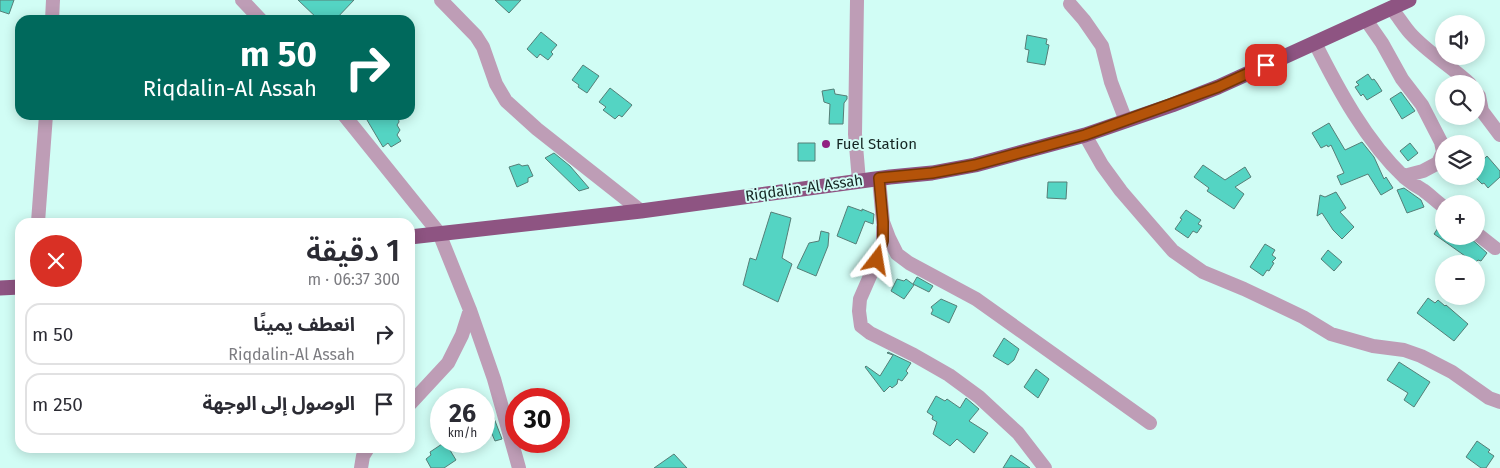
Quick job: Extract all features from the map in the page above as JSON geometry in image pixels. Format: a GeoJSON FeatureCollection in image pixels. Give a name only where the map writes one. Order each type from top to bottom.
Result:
{"type":"FeatureCollection","features":[{"type":"Feature","properties":{"kind":"main road","name":"Riqdalin-Al Assah"},"geometry":{"type":"LineString","coordinates":[[415,236],[640,211],[879,178],[932,173],[975,165],[1085,135],[1218,87],[1409,0]]}},
{"type":"Feature","properties":{"kind":"main road"},"geometry":{"type":"LineString","coordinates":[[0,288],[15,287]]}},
{"type":"Feature","properties":{"kind":"street"},"geometry":{"type":"LineString","coordinates":[[52,15],[53,0]]}},
{"type":"Feature","properties":{"kind":"street"},"geometry":{"type":"LineString","coordinates":[[242,0],[256,15]]}},
{"type":"Feature","properties":{"kind":"street"},"geometry":{"type":"LineString","coordinates":[[441,0],[476,36],[483,47],[496,84],[506,101],[537,129],[640,211]]}},
{"type":"Feature","properties":{"kind":"street"},"geometry":{"type":"LineString","coordinates":[[857,0],[854,134],[859,181]]}},
{"type":"Feature","properties":{"kind":"street"},"geometry":{"type":"LineString","coordinates":[[1070,4],[1102,46],[1111,82],[1126,121]]}},
{"type":"Feature","properties":{"kind":"street"},"geometry":{"type":"LineString","coordinates":[[1391,8],[1410,33],[1430,52],[1460,75]]}},
{"type":"Feature","properties":{"kind":"street"},"geometry":{"type":"LineString","coordinates":[[1366,20],[1402,78],[1422,105],[1441,142],[1443,152],[1438,163],[1423,171],[1404,176]]}},
{"type":"Feature","properties":{"kind":"street"},"geometry":{"type":"LineString","coordinates":[[1314,43],[1337,86],[1371,138],[1404,176],[1435,200]]}},
{"type":"Feature","properties":{"kind":"street"},"geometry":{"type":"LineString","coordinates":[[1485,115],[1500,135]]}},
{"type":"Feature","properties":{"kind":"street"},"geometry":{"type":"LineString","coordinates":[[38,218],[46,120]]}},
{"type":"Feature","properties":{"kind":"street"},"geometry":{"type":"LineString","coordinates":[[348,120],[439,233],[470,310],[494,379],[519,468]]}},
{"type":"Feature","properties":{"kind":"street"},"geometry":{"type":"LineString","coordinates":[[1085,135],[1102,165],[1121,192],[1173,251],[1204,272],[1304,317],[1331,334],[1373,346],[1404,350],[1421,356],[1452,372],[1489,398],[1500,402]]}},
{"type":"Feature","properties":{"kind":"street"},"geometry":{"type":"LineString","coordinates":[[879,178],[883,241],[870,278],[860,299],[861,326],[870,333],[914,354],[949,375],[979,397],[1018,433],[1045,468]]}},
{"type":"Feature","properties":{"kind":"street"},"geometry":{"type":"LineString","coordinates":[[883,222],[897,254],[909,263],[976,299],[1150,423]]}},
{"type":"Feature","properties":{"kind":"street"},"geometry":{"type":"LineString","coordinates":[[1485,240],[1495,248]]}},
{"type":"Feature","properties":{"kind":"street"},"geometry":{"type":"LineString","coordinates":[[415,399],[448,363],[462,335],[470,310]]}},
{"type":"Feature","properties":{"kind":"street"},"geometry":{"type":"LineString","coordinates":[[361,468],[365,453]]}},
{"type":"Feature","properties":{"kind":"building"},"geometry":{"type":"Polygon","coordinates":[[[0,0],[14,0],[9,14],[0,11],[0,0]]]}},
{"type":"Feature","properties":{"kind":"building"},"geometry":{"type":"Polygon","coordinates":[[[298,0],[354,0],[340,15],[314,15],[298,0]]]}},
{"type":"Feature","properties":{"kind":"building"},"geometry":{"type":"Polygon","coordinates":[[[495,0],[521,0],[509,13],[495,0]]]}},
{"type":"Feature","properties":{"kind":"building"},"geometry":{"type":"Polygon","coordinates":[[[541,32],[557,45],[551,52],[553,54],[548,60],[540,54],[537,58],[527,49],[541,32]]]}},
{"type":"Feature","properties":{"kind":"building"},"geometry":{"type":"Polygon","coordinates":[[[1027,35],[1047,39],[1046,44],[1049,45],[1045,65],[1027,62],[1029,50],[1025,49],[1027,35]]]}},
{"type":"Feature","properties":{"kind":"building"},"geometry":{"type":"Polygon","coordinates":[[[583,65],[599,76],[587,93],[572,80],[583,65]]]}},
{"type":"Feature","properties":{"kind":"building"},"geometry":{"type":"Polygon","coordinates":[[[1368,74],[1382,91],[1367,100],[1363,94],[1361,96],[1355,87],[1359,85],[1356,82],[1368,74]]]}},
{"type":"Feature","properties":{"kind":"building"},"geometry":{"type":"Polygon","coordinates":[[[610,88],[632,105],[622,117],[619,115],[615,119],[603,110],[606,107],[599,102],[610,88]]]}},
{"type":"Feature","properties":{"kind":"building"},"geometry":{"type":"Polygon","coordinates":[[[834,89],[835,94],[847,96],[844,103],[843,124],[829,124],[830,104],[824,102],[822,91],[834,89]]]}},
{"type":"Feature","properties":{"kind":"building"},"geometry":{"type":"Polygon","coordinates":[[[1401,92],[1415,111],[1402,119],[1390,99],[1401,92]]]}},
{"type":"Feature","properties":{"kind":"building"},"geometry":{"type":"Polygon","coordinates":[[[367,120],[399,120],[397,125],[400,130],[397,135],[401,141],[391,147],[388,143],[383,147],[367,120]]]}},
{"type":"Feature","properties":{"kind":"building"},"geometry":{"type":"Polygon","coordinates":[[[1329,123],[1345,150],[1362,142],[1374,157],[1384,179],[1386,177],[1393,188],[1381,195],[1368,174],[1341,185],[1337,176],[1344,173],[1331,145],[1321,148],[1312,133],[1329,123]]]}},
{"type":"Feature","properties":{"kind":"building"},"geometry":{"type":"Polygon","coordinates":[[[798,143],[815,143],[815,161],[798,161],[798,143]]]}},
{"type":"Feature","properties":{"kind":"building"},"geometry":{"type":"Polygon","coordinates":[[[1410,143],[1418,153],[1408,161],[1400,151],[1410,143]]]}},
{"type":"Feature","properties":{"kind":"building"},"geometry":{"type":"Polygon","coordinates":[[[554,153],[570,166],[589,188],[579,191],[545,158],[554,153]]]}},
{"type":"Feature","properties":{"kind":"building"},"geometry":{"type":"Polygon","coordinates":[[[1487,156],[1500,171],[1500,177],[1488,188],[1485,184],[1485,158],[1487,156]]]}},
{"type":"Feature","properties":{"kind":"building"},"geometry":{"type":"Polygon","coordinates":[[[519,164],[522,166],[528,165],[533,176],[528,178],[528,182],[517,187],[509,167],[519,164]]]}},
{"type":"Feature","properties":{"kind":"building"},"geometry":{"type":"Polygon","coordinates":[[[1203,165],[1225,180],[1245,167],[1251,177],[1235,187],[1244,194],[1234,209],[1207,191],[1209,188],[1194,177],[1203,165]]]}},
{"type":"Feature","properties":{"kind":"building"},"geometry":{"type":"Polygon","coordinates":[[[1048,182],[1067,182],[1066,199],[1047,198],[1048,182]]]}},
{"type":"Feature","properties":{"kind":"building"},"geometry":{"type":"Polygon","coordinates":[[[1404,188],[1421,200],[1424,207],[1407,213],[1397,190],[1404,188]]]}},
{"type":"Feature","properties":{"kind":"building"},"geometry":{"type":"Polygon","coordinates":[[[1336,192],[1346,208],[1340,212],[1354,227],[1342,239],[1333,230],[1322,213],[1317,216],[1320,195],[1325,197],[1336,192]]]}},
{"type":"Feature","properties":{"kind":"building"},"geometry":{"type":"Polygon","coordinates":[[[848,206],[874,214],[873,224],[865,221],[856,244],[837,236],[848,206]]]}},
{"type":"Feature","properties":{"kind":"building"},"geometry":{"type":"Polygon","coordinates":[[[1186,210],[1201,220],[1198,224],[1202,226],[1197,233],[1193,231],[1188,238],[1175,229],[1186,210]]]}},
{"type":"Feature","properties":{"kind":"building"},"geometry":{"type":"Polygon","coordinates":[[[771,212],[791,218],[782,258],[792,264],[778,302],[743,285],[750,258],[756,260],[771,212]]]}},
{"type":"Feature","properties":{"kind":"building"},"geometry":{"type":"Polygon","coordinates":[[[821,231],[829,233],[828,246],[816,276],[797,268],[809,243],[819,241],[821,231]]]}},
{"type":"Feature","properties":{"kind":"building"},"geometry":{"type":"Polygon","coordinates":[[[1265,244],[1275,250],[1272,255],[1276,258],[1272,262],[1274,263],[1269,271],[1267,270],[1263,276],[1250,267],[1265,244]]]}},
{"type":"Feature","properties":{"kind":"building"},"geometry":{"type":"Polygon","coordinates":[[[1450,245],[1478,245],[1487,253],[1485,256],[1464,255],[1450,245]]]}},
{"type":"Feature","properties":{"kind":"building"},"geometry":{"type":"Polygon","coordinates":[[[1328,250],[1342,262],[1334,271],[1321,259],[1328,250]]]}},
{"type":"Feature","properties":{"kind":"building"},"geometry":{"type":"Polygon","coordinates":[[[917,277],[933,286],[929,292],[913,284],[917,277]]]}},
{"type":"Feature","properties":{"kind":"building"},"geometry":{"type":"Polygon","coordinates":[[[897,279],[904,281],[906,279],[914,285],[904,299],[891,291],[897,279]]]}},
{"type":"Feature","properties":{"kind":"building"},"geometry":{"type":"Polygon","coordinates":[[[1428,298],[1435,305],[1446,305],[1468,324],[1454,341],[1417,313],[1428,298]]]}},
{"type":"Feature","properties":{"kind":"building"},"geometry":{"type":"Polygon","coordinates":[[[941,299],[957,306],[949,323],[931,314],[933,310],[931,307],[941,299]]]}},
{"type":"Feature","properties":{"kind":"building"},"geometry":{"type":"Polygon","coordinates":[[[1004,338],[1019,349],[1014,360],[1008,365],[993,356],[1004,338]]]}},
{"type":"Feature","properties":{"kind":"building"},"geometry":{"type":"Polygon","coordinates":[[[888,352],[911,363],[906,371],[908,373],[902,381],[898,379],[897,384],[892,388],[890,386],[884,392],[865,367],[880,376],[893,355],[888,352]]]}},
{"type":"Feature","properties":{"kind":"building"},"geometry":{"type":"Polygon","coordinates":[[[1399,362],[1430,382],[1414,407],[1404,400],[1408,393],[1387,380],[1399,362]]]}},
{"type":"Feature","properties":{"kind":"building"},"geometry":{"type":"Polygon","coordinates":[[[1036,369],[1049,379],[1038,398],[1024,387],[1036,369]]]}},
{"type":"Feature","properties":{"kind":"building"},"geometry":{"type":"Polygon","coordinates":[[[936,396],[945,401],[947,399],[960,408],[966,398],[979,409],[969,421],[988,433],[974,453],[957,439],[950,446],[933,434],[937,422],[927,412],[936,396]]]}},
{"type":"Feature","properties":{"kind":"building"},"geometry":{"type":"Polygon","coordinates":[[[495,421],[502,439],[495,441],[495,421]]]}},
{"type":"Feature","properties":{"kind":"building"},"geometry":{"type":"Polygon","coordinates":[[[1477,441],[1490,450],[1488,452],[1494,456],[1486,468],[1481,468],[1466,457],[1477,441]]]}},
{"type":"Feature","properties":{"kind":"building"},"geometry":{"type":"Polygon","coordinates":[[[430,453],[452,453],[456,460],[444,468],[431,468],[426,459],[431,455],[430,453]]]}},
{"type":"Feature","properties":{"kind":"building"},"geometry":{"type":"Polygon","coordinates":[[[674,454],[687,468],[654,468],[674,454]]]}},
{"type":"Feature","properties":{"kind":"building"},"geometry":{"type":"Polygon","coordinates":[[[1011,455],[1030,468],[1003,468],[1011,455]]]}},
{"type":"Feature","properties":{"kind":"place","name":"Fuel Station"},"geometry":{"type":"Point","coordinates":[826,144]}},
{"type":"Feature","properties":{"kind":"route"},"geometry":{"type":"LineString","coordinates":[[877,260],[883,241],[879,178],[932,173],[975,165],[1085,135],[1172,105],[1266,65]]}}]}
